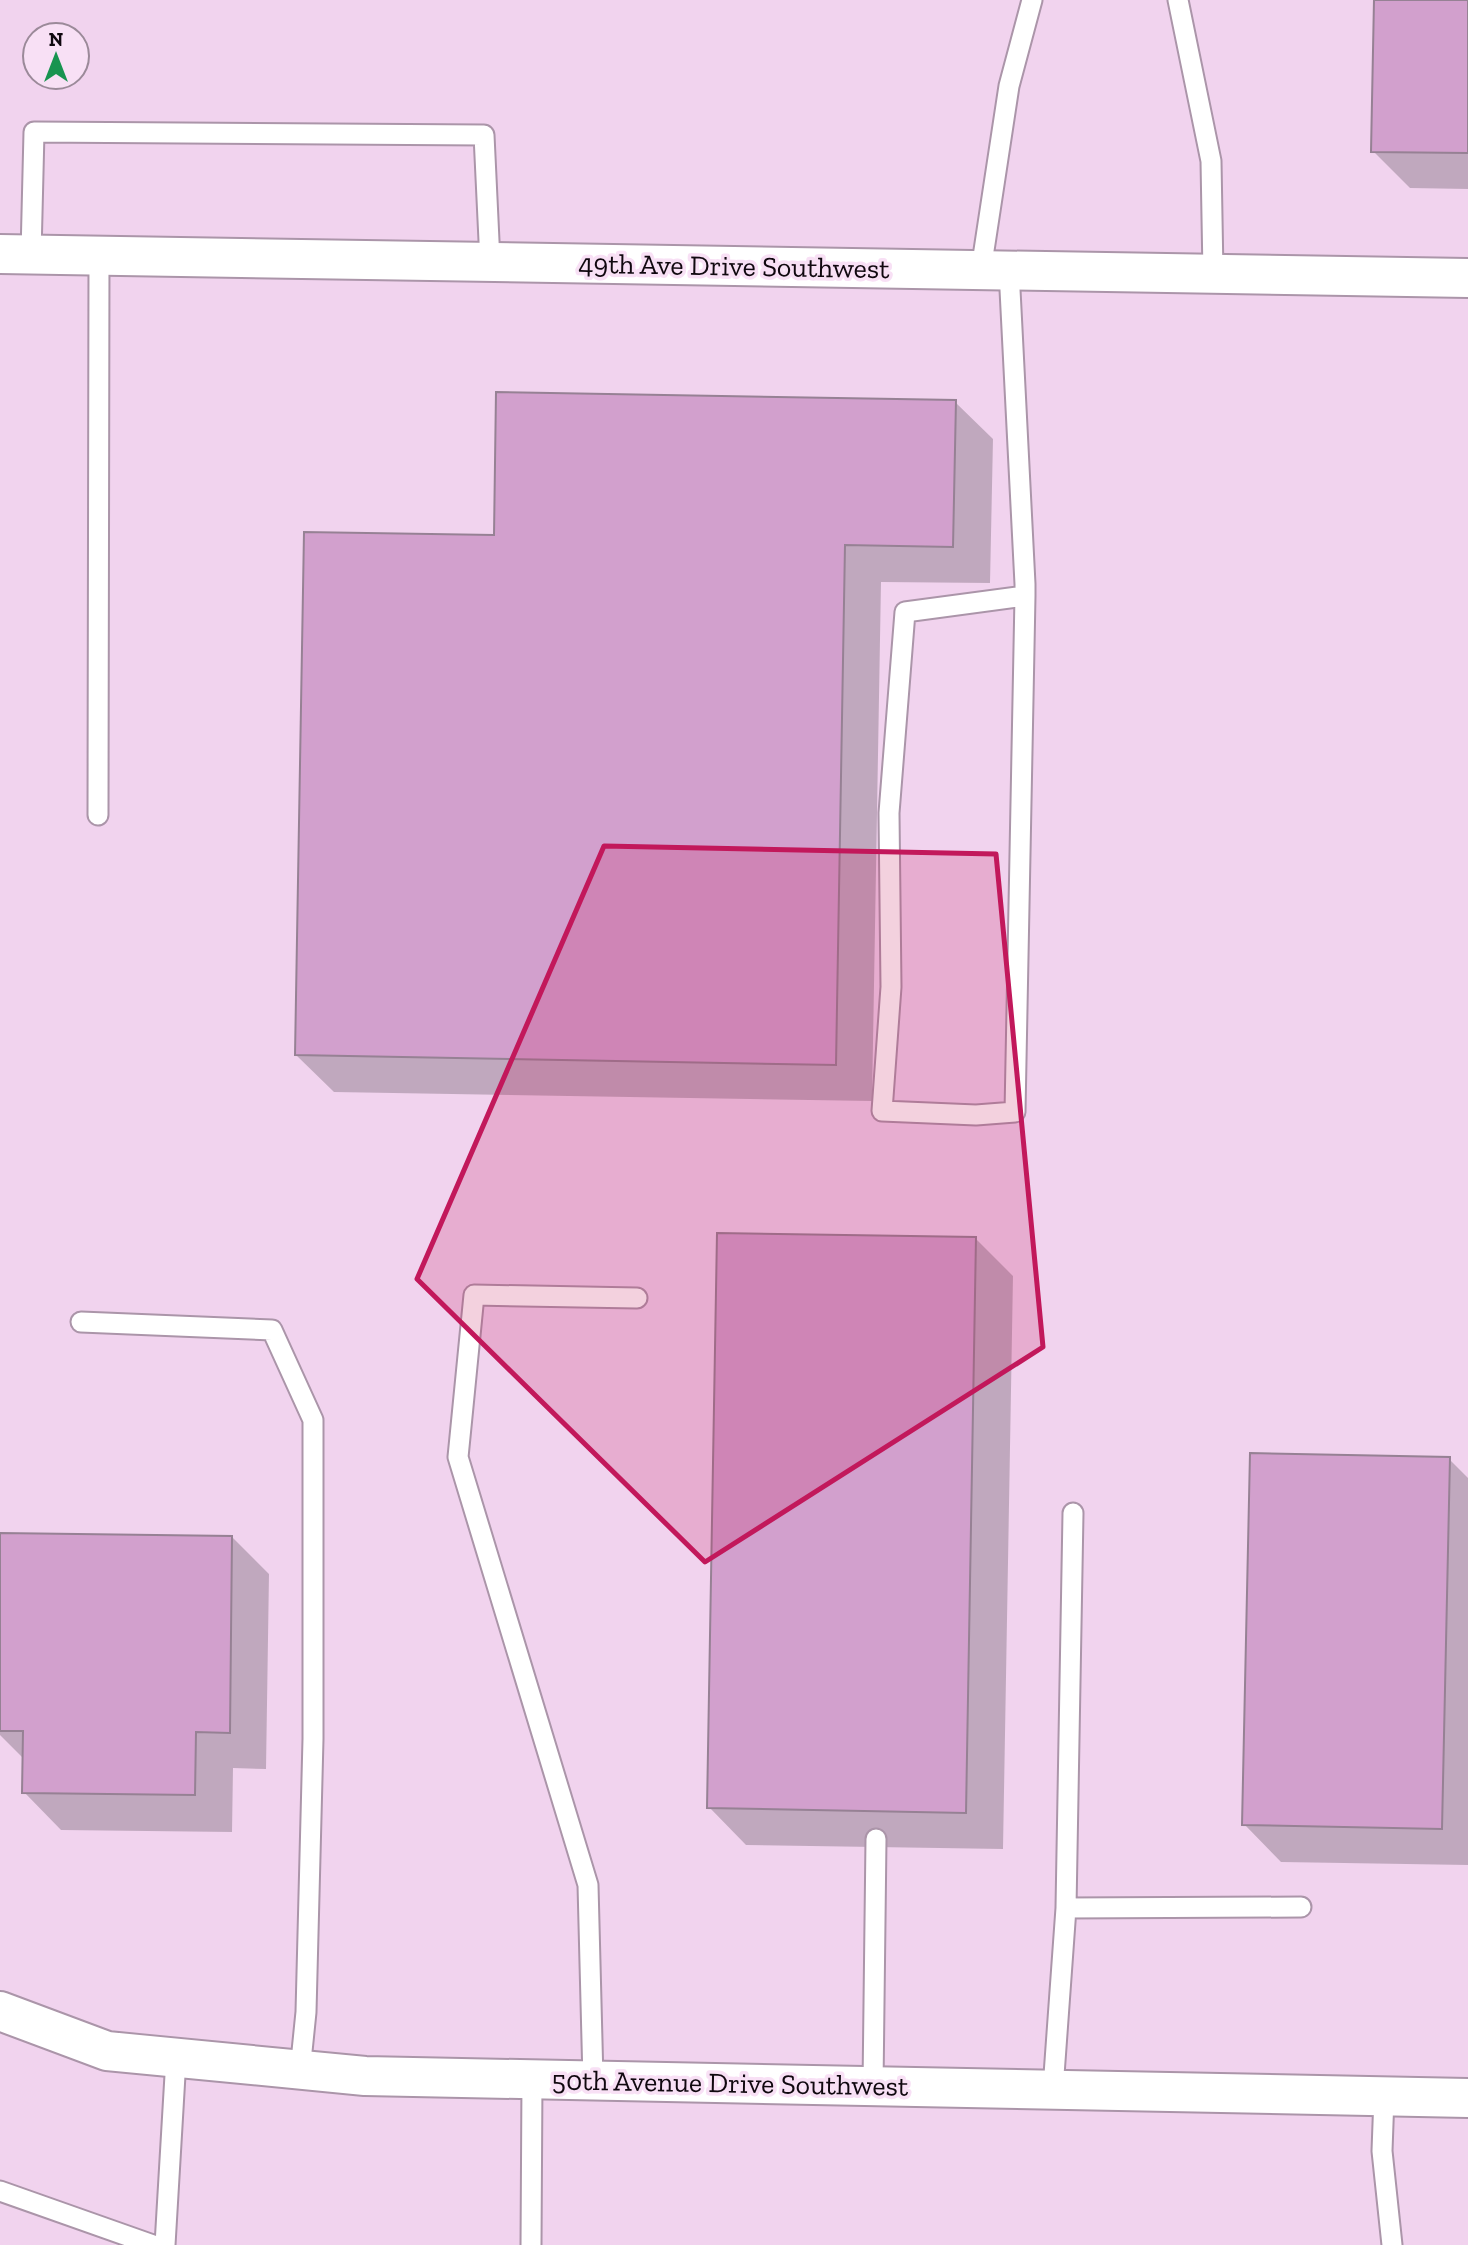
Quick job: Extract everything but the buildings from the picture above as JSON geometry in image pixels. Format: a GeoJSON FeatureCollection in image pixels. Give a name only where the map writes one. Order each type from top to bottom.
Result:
{"type":"FeatureCollection","features":[{"type":"Feature","properties":{"kind":"street","name":"49th Ave Drive Southwest"},"geometry":{"type":"LineString","coordinates":[[16,254],[1468,278]]}},
{"type":"Feature","properties":{"kind":"street","name":"50th Avenue Drive Southwest"},"geometry":{"type":"LineString","coordinates":[[0,2011],[107,2051],[365,2076],[1468,2098]]}},
{"type":"Feature","properties":{"kind":"lane"},"geometry":{"type":"LineString","coordinates":[[1025,596],[905,612],[889,813],[891,987],[882,1111],[976,1115],[1014,1112],[1025,596],[995,270],[1009,86],[1032,0]]}},
{"type":"Feature","properties":{"kind":"lane"},"geometry":{"type":"LineString","coordinates":[[1178,0],[1211,161],[1213,273]]}},
{"type":"Feature","properties":{"kind":"lane"},"geometry":{"type":"LineString","coordinates":[[16,254],[34,132],[484,135],[490,262]]}},
{"type":"Feature","properties":{"kind":"lane"},"geometry":{"type":"LineString","coordinates":[[98,816],[99,256]]}},
{"type":"Feature","properties":{"kind":"lane"},"geometry":{"type":"LineString","coordinates":[[593,2080],[588,1885],[458,1457],[474,1295],[637,1298]]}},
{"type":"Feature","properties":{"kind":"lane"},"geometry":{"type":"LineString","coordinates":[[81,1322],[272,1330],[313,1420],[313,1739],[306,2012],[300,2071]]}},
{"type":"Feature","properties":{"kind":"lane"},"geometry":{"type":"LineString","coordinates":[[1053,2089],[1066,1908],[1073,1513]]}},
{"type":"Feature","properties":{"kind":"lane"},"geometry":{"type":"LineString","coordinates":[[873,2085],[876,1839]]}},
{"type":"Feature","properties":{"kind":"lane"},"geometry":{"type":"LineString","coordinates":[[1066,1908],[1301,1907]]}},
{"type":"Feature","properties":{"kind":"lane"},"geometry":{"type":"LineString","coordinates":[[165,2245],[176,2059]]}},
{"type":"Feature","properties":{"kind":"lane"},"geometry":{"type":"LineString","coordinates":[[531,2245],[532,2079]]}},
{"type":"Feature","properties":{"kind":"lane"},"geometry":{"type":"LineString","coordinates":[[1384,2096],[1382,2151],[1392,2245]]}},
{"type":"Feature","properties":{"kind":"lane"},"geometry":{"type":"LineString","coordinates":[[0,2191],[153,2245]]}},
{"type":"Feature","properties":{"kind":"highlighted area"},"geometry":{"type":"Polygon","coordinates":[[[604,846],[996,854],[1043,1347],[705,1562],[417,1279],[604,846]]]}},
{"type":"Feature","properties":{"kind":"shaded area"},"geometry":{"type":"Polygon","coordinates":[[[0,0],[1468,0],[1468,2245],[0,2245],[0,0]]]}}]}
